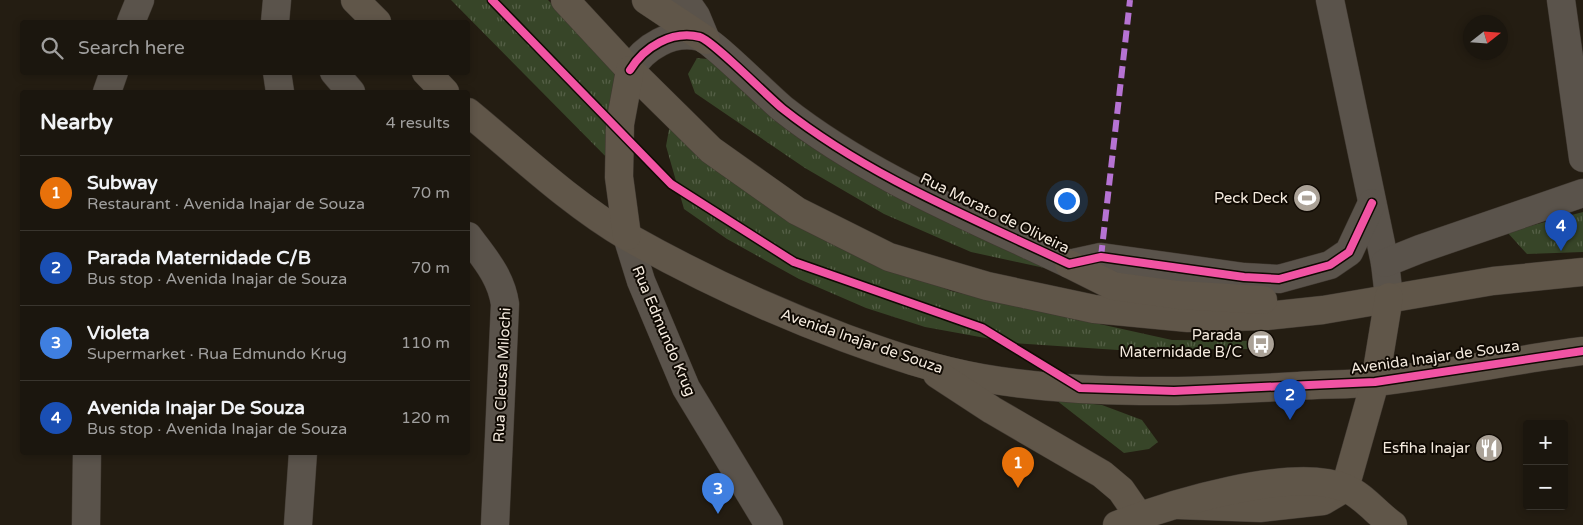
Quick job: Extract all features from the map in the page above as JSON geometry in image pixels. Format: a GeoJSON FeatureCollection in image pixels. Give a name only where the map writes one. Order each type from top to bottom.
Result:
{"type":"FeatureCollection","features":[{"type":"Feature","properties":{"kind":"main road"},"geometry":{"type":"LineString","coordinates":[[355,0],[375,20]]}},
{"type":"Feature","properties":{"kind":"main road"},"geometry":{"type":"LineString","coordinates":[[565,0],[630,70],[711,150],[797,211],[889,257],[987,286],[1094,309],[1188,318],[1268,316],[1323,310],[1389,297],[1493,281],[1583,272]]}},
{"type":"Feature","properties":{"kind":"main road"},"geometry":{"type":"LineString","coordinates":[[646,0],[706,40]]}},
{"type":"Feature","properties":{"kind":"main road"},"geometry":{"type":"LineString","coordinates":[[627,236],[619,177],[620,124],[630,70]]}},
{"type":"Feature","properties":{"kind":"main road"},"geometry":{"type":"LineString","coordinates":[[429,75],[443,90]]}},
{"type":"Feature","properties":{"kind":"main road","name":"Avenida Inajar de Souza"},"geometry":{"type":"LineString","coordinates":[[470,114],[585,208],[627,236],[784,315],[923,365],[982,378],[1080,388],[1174,391],[1249,389],[1375,382],[1583,351]]}},
{"type":"Feature","properties":{"kind":"main road"},"geometry":{"type":"LineString","coordinates":[[1069,264],[1113,286],[1178,295],[1277,301],[1323,310]]}},
{"type":"Feature","properties":{"kind":"main road"},"geometry":{"type":"LineString","coordinates":[[1345,488],[1375,382],[1389,297]]}},
{"type":"Feature","properties":{"kind":"main road"},"geometry":{"type":"LineString","coordinates":[[923,365],[992,410],[1102,474],[1121,490],[1128,520],[1220,492],[1265,483],[1320,482],[1345,488],[1393,525]]}},
{"type":"Feature","properties":{"kind":"main road"},"geometry":{"type":"LineString","coordinates":[[1177,505],[1273,525]]}},
{"type":"Feature","properties":{"kind":"street"},"geometry":{"type":"LineString","coordinates":[[132,20],[140,0]]}},
{"type":"Feature","properties":{"kind":"street","name":"Rua Morato de Oliveira"},"geometry":{"type":"LineString","coordinates":[[685,0],[696,16],[706,40],[765,94],[819,137],[871,168],[1069,264],[1101,257],[1279,279],[1330,265],[1349,252],[1372,203]]}},
{"type":"Feature","properties":{"kind":"street"},"geometry":{"type":"LineString","coordinates":[[1330,0],[1385,263],[1389,297]]}},
{"type":"Feature","properties":{"kind":"street"},"geometry":{"type":"LineString","coordinates":[[1561,0],[1583,158]]}},
{"type":"Feature","properties":{"kind":"street"},"geometry":{"type":"LineString","coordinates":[[630,70],[638,56],[651,46],[670,38],[685,36],[706,40]]}},
{"type":"Feature","properties":{"kind":"street"},"geometry":{"type":"LineString","coordinates":[[109,90],[113,75]]}},
{"type":"Feature","properties":{"kind":"street"},"geometry":{"type":"LineString","coordinates":[[277,75],[280,90]]}},
{"type":"Feature","properties":{"kind":"street"},"geometry":{"type":"LineString","coordinates":[[337,75],[349,90]]}},
{"type":"Feature","properties":{"kind":"street"},"geometry":{"type":"LineString","coordinates":[[1385,263],[1420,249],[1583,193]]}},
{"type":"Feature","properties":{"kind":"street","name":"Rua Edmundo Krug"},"geometry":{"type":"LineString","coordinates":[[627,236],[647,296],[686,388],[769,525]]}},
{"type":"Feature","properties":{"kind":"street","name":"Rua Cleusa Milochi"},"geometry":{"type":"LineString","coordinates":[[470,239],[495,273],[503,289],[506,304],[494,525]]}},
{"type":"Feature","properties":{"kind":"street"},"geometry":{"type":"LineString","coordinates":[[86,525],[87,455]]}},
{"type":"Feature","properties":{"kind":"street"},"geometry":{"type":"LineString","coordinates":[[298,525],[303,455]]}},
{"type":"Feature","properties":{"kind":"green space"},"geometry":{"type":"Polygon","coordinates":[[[451,0],[548,0],[617,68],[619,170],[451,0]]]}},
{"type":"Feature","properties":{"kind":"green space"},"geometry":{"type":"Polygon","coordinates":[[[697,58],[729,61],[821,135],[1086,277],[971,252],[884,214],[805,168],[695,93],[688,74],[697,58]]]}},
{"type":"Feature","properties":{"kind":"green space"},"geometry":{"type":"Polygon","coordinates":[[[670,124],[833,240],[951,291],[1172,340],[1260,341],[1260,349],[1118,350],[1013,343],[925,327],[866,308],[799,279],[727,239],[684,209],[666,146],[670,124]]]}},
{"type":"Feature","properties":{"kind":"green space"},"geometry":{"type":"Polygon","coordinates":[[[1583,212],[1583,252],[1527,254],[1507,232],[1583,212]]]}},
{"type":"Feature","properties":{"kind":"green space"},"geometry":{"type":"Polygon","coordinates":[[[1056,400],[1102,405],[1142,420],[1158,442],[1149,449],[1124,453],[1056,400]]]}},
{"type":"Feature","properties":{"kind":"marked path"},"geometry":{"type":"LineString","coordinates":[[1101,257],[1130,0]]}},
{"type":"Feature","properties":{"kind":"cycle path"},"geometry":{"type":"LineString","coordinates":[[492,0],[671,184],[794,262],[982,328],[1080,388],[1174,391],[1375,382],[1583,351]]}},
{"type":"Feature","properties":{"kind":"cycle path"},"geometry":{"type":"LineString","coordinates":[[630,70],[643,54],[660,42],[679,36],[690,35],[700,37],[728,58],[783,109],[850,155],[921,194],[1069,264],[1101,257],[1244,277],[1279,279],[1330,265],[1349,252],[1372,203]]}},
{"type":"Feature","properties":{"kind":"place","name":"Peck Deck"},"geometry":{"type":"Point","coordinates":[1307,198]}},
{"type":"Feature","properties":{"kind":"place","name":"Avenida Inajar De Souza"},"geometry":{"type":"Point","coordinates":[1561,251]}},
{"type":"Feature","properties":{"kind":"place","name":"Parada Maternidade B/C"},"geometry":{"type":"Point","coordinates":[1261,344]}},
{"type":"Feature","properties":{"kind":"place","name":"Parada Maternidade C/B"},"geometry":{"type":"Point","coordinates":[1290,420]}},
{"type":"Feature","properties":{"kind":"place","name":"Esfiha Inajar"},"geometry":{"type":"Point","coordinates":[1489,448]}},
{"type":"Feature","properties":{"kind":"place","name":"Subway"},"geometry":{"type":"Point","coordinates":[1018,488]}},
{"type":"Feature","properties":{"kind":"place","name":"Violeta"},"geometry":{"type":"Point","coordinates":[718,514]}}]}
